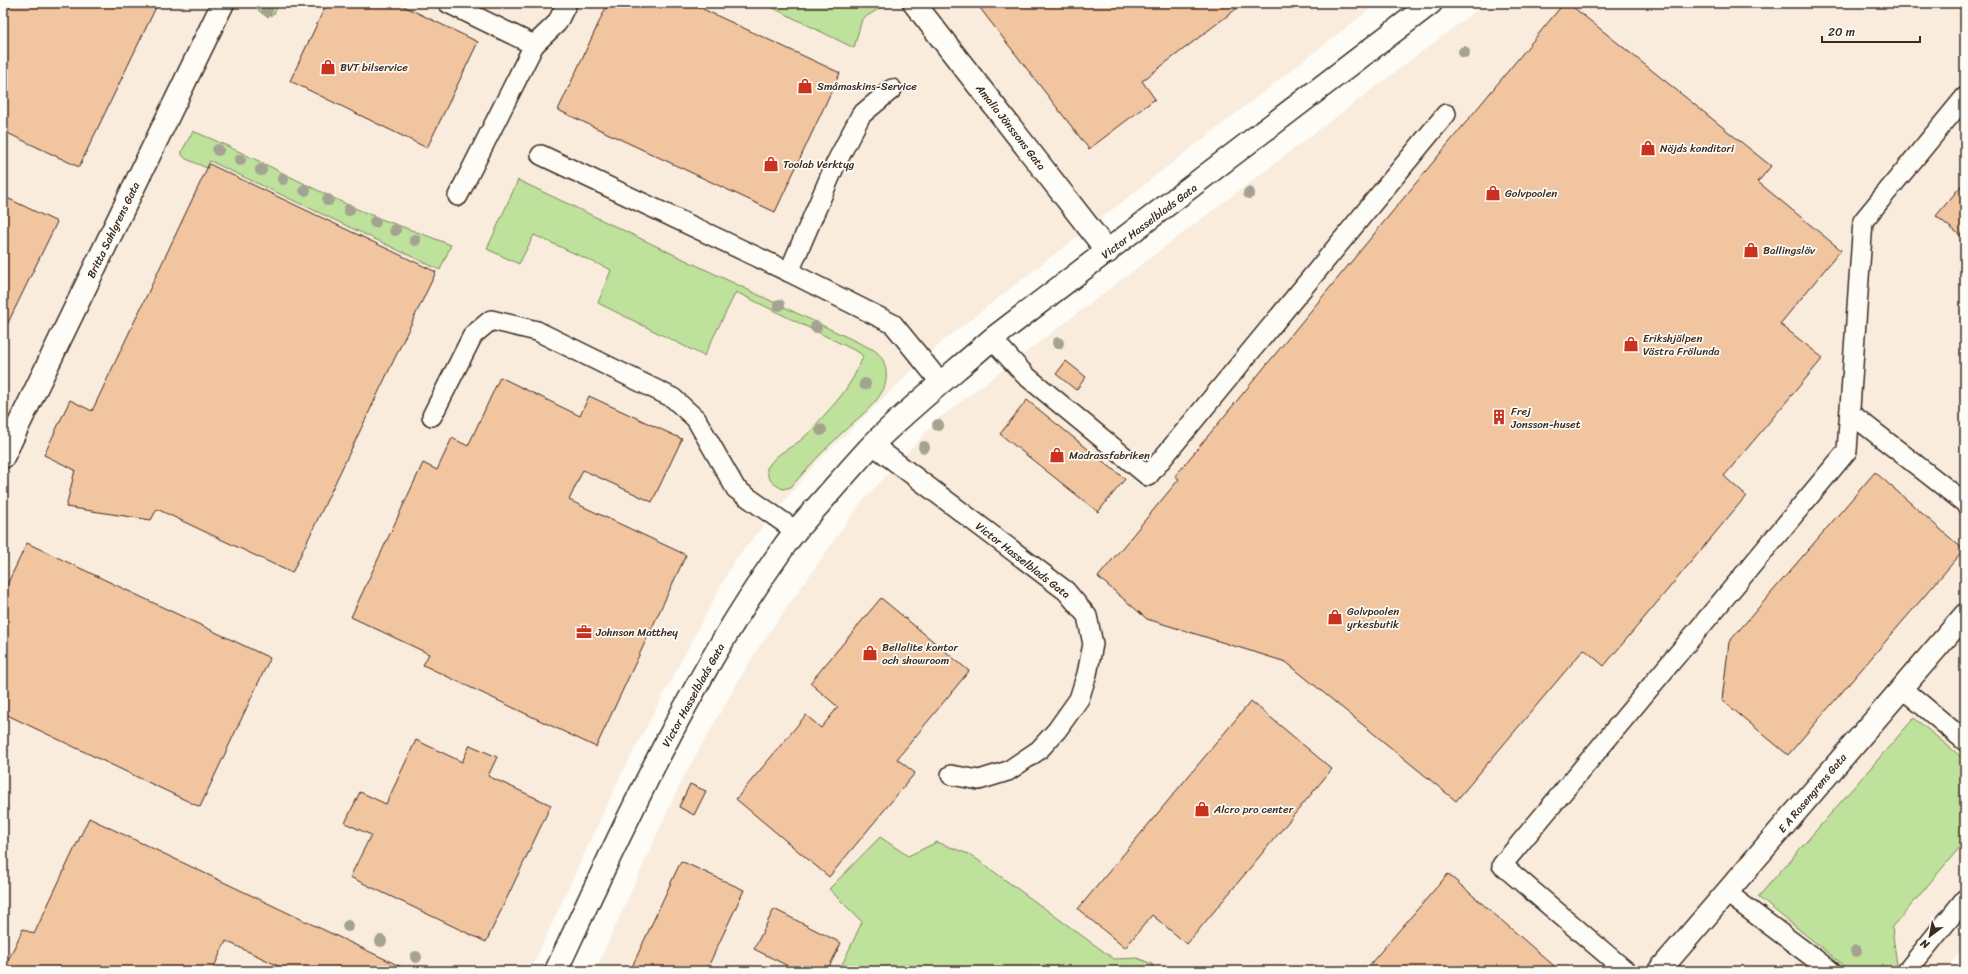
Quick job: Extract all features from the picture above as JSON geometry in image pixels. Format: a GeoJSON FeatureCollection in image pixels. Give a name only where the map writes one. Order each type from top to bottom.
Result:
{"type":"FeatureCollection","features":[{"type":"Feature","properties":{"kind":"street","name":"Britta Sahlgrens Gata"},"geometry":{"type":"LineString","coordinates":[[3,456],[223,3]]}},
{"type":"Feature","properties":{"kind":"street","name":"Amalia Jönssons Gata"},"geometry":{"type":"LineString","coordinates":[[914,3],[1108,252]]}},
{"type":"Feature","properties":{"kind":"street","name":"Victor Hasselblads Gata"},"geometry":{"type":"LineString","coordinates":[[556,971],[627,820],[683,710],[736,620],[796,531],[873,445],[992,339],[1108,252],[1431,3]]}},
{"type":"Feature","properties":{"kind":"street","name":"E A Rosengrens Gata"},"geometry":{"type":"LineString","coordinates":[[1659,971],[1965,615]]}},
{"type":"Feature","properties":{"kind":"lane"},"geometry":{"type":"LineString","coordinates":[[448,3],[534,45]]}},
{"type":"Feature","properties":{"kind":"lane"},"geometry":{"type":"LineString","coordinates":[[458,196],[534,45],[557,23],[567,3]]}},
{"type":"Feature","properties":{"kind":"lane"},"geometry":{"type":"LineString","coordinates":[[789,272],[836,163],[860,115],[892,89]]}},
{"type":"Feature","properties":{"kind":"lane"},"geometry":{"type":"LineString","coordinates":[[1626,971],[1502,865],[1847,451],[1863,222],[1965,97]]}},
{"type":"Feature","properties":{"kind":"lane"},"geometry":{"type":"LineString","coordinates":[[992,339],[1026,376],[1148,476],[1446,114]]}},
{"type":"Feature","properties":{"kind":"lane"},"geometry":{"type":"LineString","coordinates":[[541,155],[789,272],[893,324],[941,383]]}},
{"type":"Feature","properties":{"kind":"lane"},"geometry":{"type":"LineString","coordinates":[[432,416],[473,335],[491,320],[537,331],[673,398],[696,419],[736,489],[796,531]]}},
{"type":"Feature","properties":{"kind":"lane"},"geometry":{"type":"LineString","coordinates":[[1850,412],[1965,503]]}},
{"type":"Feature","properties":{"kind":"lane","name":"Victor Hasselblads Gata"},"geometry":{"type":"LineString","coordinates":[[873,445],[1066,591],[1087,616],[1093,644],[1088,674],[1079,700],[1040,750],[1008,771],[979,780],[951,775]]}},
{"type":"Feature","properties":{"kind":"lane"},"geometry":{"type":"LineString","coordinates":[[1902,688],[1965,741]]}},
{"type":"Feature","properties":{"kind":"lane"},"geometry":{"type":"LineString","coordinates":[[1727,893],[1831,971]]}},
{"type":"Feature","properties":{"kind":"lane"},"geometry":{"type":"LineString","coordinates":[[1907,971],[1965,899]]}},
{"type":"Feature","properties":{"kind":"shaded area"},"geometry":{"type":"Polygon","coordinates":[[[3,3],[1378,3],[943,341],[817,462],[734,561],[619,779],[530,971],[3,971],[3,3]]]}},
{"type":"Feature","properties":{"kind":"shaded area"},"geometry":{"type":"Polygon","coordinates":[[[1486,3],[1965,3],[1965,946],[1945,971],[1155,971],[1152,964],[1137,958],[1114,959],[971,855],[937,842],[908,856],[880,837],[862,922],[839,971],[595,971],[682,779],[754,654],[860,504],[938,419],[1486,3]]]}},
{"type":"Feature","properties":{"kind":"green space"},"geometry":{"type":"Polygon","coordinates":[[[279,3],[274,14],[267,17],[259,11],[255,4],[279,3]]]}},
{"type":"Feature","properties":{"kind":"green space"},"geometry":{"type":"Polygon","coordinates":[[[763,3],[887,4],[862,19],[854,48],[763,3]]]}},
{"type":"Feature","properties":{"kind":"green space"},"geometry":{"type":"Polygon","coordinates":[[[193,131],[235,149],[357,209],[451,245],[440,270],[210,161],[207,168],[186,159],[182,155],[182,151],[193,131]]]}},
{"type":"Feature","properties":{"kind":"green space"},"geometry":{"type":"Polygon","coordinates":[[[518,180],[874,350],[884,362],[886,372],[884,388],[880,395],[871,407],[822,453],[791,487],[783,489],[777,486],[769,478],[767,468],[779,454],[797,443],[806,435],[839,398],[849,384],[863,357],[860,353],[736,292],[704,356],[598,303],[611,270],[534,235],[519,264],[487,249],[518,180]]]}},
{"type":"Feature","properties":{"kind":"green space"},"geometry":{"type":"Polygon","coordinates":[[[1914,718],[1965,760],[1965,841],[1892,928],[1897,965],[1885,971],[1851,971],[1758,897],[1914,718]]]}},
{"type":"Feature","properties":{"kind":"green space"},"geometry":{"type":"Polygon","coordinates":[[[880,837],[908,856],[937,842],[971,855],[1114,959],[1137,958],[1152,964],[1155,971],[839,971],[862,922],[829,889],[880,837]]]}},
{"type":"Feature","properties":{"kind":"building"},"geometry":{"type":"Polygon","coordinates":[[[11,3],[158,3],[79,167],[3,131],[3,19],[11,3]]]}},
{"type":"Feature","properties":{"kind":"building"},"geometry":{"type":"Polygon","coordinates":[[[327,3],[397,3],[478,42],[427,148],[290,81],[327,3]]]}},
{"type":"Feature","properties":{"kind":"building"},"geometry":{"type":"Polygon","coordinates":[[[608,3],[690,3],[840,73],[775,212],[558,110],[608,3]]]}},
{"type":"Feature","properties":{"kind":"building"},"geometry":{"type":"Polygon","coordinates":[[[976,3],[1244,3],[1142,81],[1155,99],[1089,149],[976,3]]]}},
{"type":"Feature","properties":{"kind":"building","name":"Frej Jonsson-huset"},"geometry":{"type":"Polygon","coordinates":[[[1564,3],[1568,3],[1771,166],[1758,182],[1841,250],[1780,324],[1823,358],[1724,476],[1746,496],[1604,666],[1584,649],[1456,801],[1286,662],[1147,619],[1098,577],[1179,479],[1175,476],[1564,3]]]}},
{"type":"Feature","properties":{"kind":"building"},"geometry":{"type":"Polygon","coordinates":[[[209,164],[436,272],[292,573],[157,509],[151,520],[66,507],[75,470],[44,455],[70,400],[92,411],[209,164]]]}},
{"type":"Feature","properties":{"kind":"building"},"geometry":{"type":"Polygon","coordinates":[[[1965,181],[1965,239],[1936,216],[1965,181]]]}},
{"type":"Feature","properties":{"kind":"building"},"geometry":{"type":"Polygon","coordinates":[[[3,196],[57,222],[3,333],[3,196]]]}},
{"type":"Feature","properties":{"kind":"building"},"geometry":{"type":"Polygon","coordinates":[[[1066,361],[1086,377],[1076,390],[1056,374],[1066,361]]]}},
{"type":"Feature","properties":{"kind":"building"},"geometry":{"type":"Polygon","coordinates":[[[500,377],[580,416],[589,396],[682,439],[652,502],[583,470],[569,500],[686,555],[596,747],[423,665],[429,654],[351,617],[423,463],[437,470],[452,438],[468,446],[500,377]]]}},
{"type":"Feature","properties":{"kind":"building"},"geometry":{"type":"Polygon","coordinates":[[[1027,400],[1125,479],[1098,512],[1000,434],[1027,400]]]}},
{"type":"Feature","properties":{"kind":"building"},"geometry":{"type":"Polygon","coordinates":[[[1875,472],[1964,550],[1788,755],[1722,700],[1729,642],[1875,472]]]}},
{"type":"Feature","properties":{"kind":"building"},"geometry":{"type":"Polygon","coordinates":[[[27,543],[270,658],[200,807],[3,713],[3,593],[27,543]]]}},
{"type":"Feature","properties":{"kind":"building"},"geometry":{"type":"Polygon","coordinates":[[[881,598],[969,671],[897,759],[915,773],[829,877],[736,799],[806,715],[821,728],[838,707],[810,683],[881,598]]]}},
{"type":"Feature","properties":{"kind":"building"},"geometry":{"type":"Polygon","coordinates":[[[1251,701],[1332,769],[1187,944],[1152,915],[1125,948],[1078,909],[1251,701]]]}},
{"type":"Feature","properties":{"kind":"building"},"geometry":{"type":"Polygon","coordinates":[[[416,740],[462,762],[470,745],[497,757],[488,776],[551,805],[486,942],[350,877],[371,835],[345,823],[360,792],[386,804],[416,740]]]}},
{"type":"Feature","properties":{"kind":"building"},"geometry":{"type":"Polygon","coordinates":[[[690,784],[706,791],[694,815],[679,807],[690,784]]]}},
{"type":"Feature","properties":{"kind":"building"},"geometry":{"type":"Polygon","coordinates":[[[89,818],[410,971],[289,971],[226,941],[212,971],[3,971],[23,929],[34,934],[89,818]]]}},
{"type":"Feature","properties":{"kind":"building"},"geometry":{"type":"Polygon","coordinates":[[[681,861],[744,890],[706,971],[630,971],[681,861]]]}},
{"type":"Feature","properties":{"kind":"building"},"geometry":{"type":"Polygon","coordinates":[[[1448,874],[1560,971],[1364,971],[1448,874]]]}},
{"type":"Feature","properties":{"kind":"building"},"geometry":{"type":"Polygon","coordinates":[[[774,909],[841,943],[827,971],[798,971],[754,949],[774,909]]]}},
{"type":"Feature","properties":{"kind":"building"},"geometry":{"type":"Polygon","coordinates":[[[1965,961],[1965,971],[1957,971],[1965,961]]]}},
{"type":"Feature","properties":{"kind":"place","name":"BVT bilservice"},"geometry":{"type":"Point","coordinates":[328,67]}},
{"type":"Feature","properties":{"kind":"place","name":"Småmaskins-Service"},"geometry":{"type":"Point","coordinates":[805,86]}},
{"type":"Feature","properties":{"kind":"place","name":"Nöjds konditori"},"geometry":{"type":"Point","coordinates":[1648,148]}},
{"type":"Feature","properties":{"kind":"place","name":"Toolab Verktyg"},"geometry":{"type":"Point","coordinates":[771,164]}},
{"type":"Feature","properties":{"kind":"place","name":"Golvpoolen"},"geometry":{"type":"Point","coordinates":[1493,193]}},
{"type":"Feature","properties":{"kind":"place","name":"Ballingslöv"},"geometry":{"type":"Point","coordinates":[1751,250]}},
{"type":"Feature","properties":{"kind":"place","name":"Erikshjälpen Västra Frölunda"},"geometry":{"type":"Point","coordinates":[1631,344]}},
{"type":"Feature","properties":{"kind":"place","name":"Frej Jonsson-huset"},"geometry":{"type":"Point","coordinates":[1499,417]}},
{"type":"Feature","properties":{"kind":"place","name":"Madrassfabriken"},"geometry":{"type":"Point","coordinates":[1057,455]}},
{"type":"Feature","properties":{"kind":"place","name":"Golvpoolen yrkesbutik"},"geometry":{"type":"Point","coordinates":[1335,617]}},
{"type":"Feature","properties":{"kind":"place","name":"Johnson Matthey"},"geometry":{"type":"Point","coordinates":[584,632]}},
{"type":"Feature","properties":{"kind":"place","name":"Bellalite kontor och showroom"},"geometry":{"type":"Point","coordinates":[870,653]}},
{"type":"Feature","properties":{"kind":"place","name":"Alcro pro center"},"geometry":{"type":"Point","coordinates":[1202,809]}}]}
